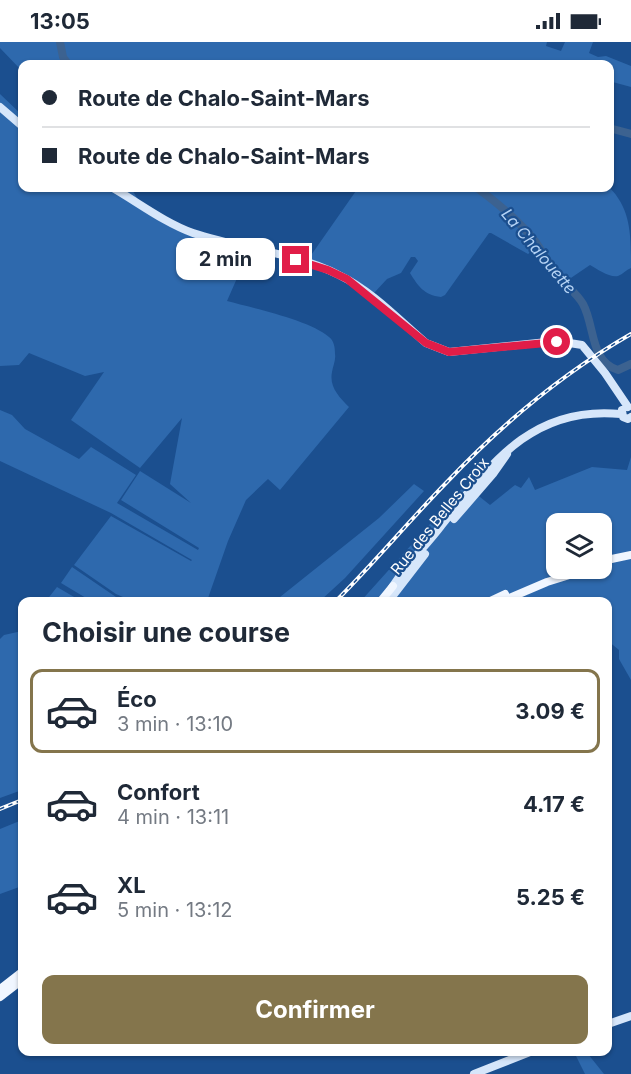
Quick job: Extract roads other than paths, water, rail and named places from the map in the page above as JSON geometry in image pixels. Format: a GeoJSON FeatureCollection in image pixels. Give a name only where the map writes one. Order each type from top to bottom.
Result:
{"type":"FeatureCollection","features":[{"type":"Feature","properties":{"kind":"main road"},"geometry":{"type":"LineString","coordinates":[[0,107],[18,123]]}},
{"type":"Feature","properties":{"kind":"main road"},"geometry":{"type":"LineString","coordinates":[[120,192],[191,232],[269,251],[337,274],[358,286],[426,343],[438,349],[465,352],[557,342],[582,345],[605,373],[626,410]]}},
{"type":"Feature","properties":{"kind":"main road","name":"Rue des Belles Croix"},"geometry":{"type":"LineString","coordinates":[[393,586],[511,447],[532,431],[565,417],[598,412],[626,410],[624,418],[631,417]]}},
{"type":"Feature","properties":{"kind":"main road","name":"Rue des Belles Croix"},"geometry":{"type":"LineString","coordinates":[[388,597],[498,462]]}},
{"type":"Feature","properties":{"kind":"main road"},"geometry":{"type":"LineString","coordinates":[[612,559],[631,555]]}},
{"type":"Feature","properties":{"kind":"main road"},"geometry":{"type":"LineString","coordinates":[[612,564],[631,560]]}},
{"type":"Feature","properties":{"kind":"main road"},"geometry":{"type":"LineString","coordinates":[[499,597],[546,578]]}},
{"type":"Feature","properties":{"kind":"main road"},"geometry":{"type":"LineString","coordinates":[[512,597],[557,579]]}},
{"type":"Feature","properties":{"kind":"main road"},"geometry":{"type":"LineString","coordinates":[[387,597],[393,586]]}},
{"type":"Feature","properties":{"kind":"main road"},"geometry":{"type":"LineString","coordinates":[[0,989],[18,975]]}},
{"type":"Feature","properties":{"kind":"main road"},"geometry":{"type":"LineString","coordinates":[[0,997],[18,983]]}},
{"type":"Feature","properties":{"kind":"main road"},"geometry":{"type":"LineString","coordinates":[[612,1023],[631,1016]]}},
{"type":"Feature","properties":{"kind":"main road"},"geometry":{"type":"LineString","coordinates":[[474,1074],[520,1056]]}},
{"type":"Feature","properties":{"kind":"waterway","name":"La Chalouette"},"geometry":{"type":"LineString","coordinates":[[60,42],[65,60]]}},
{"type":"Feature","properties":{"kind":"waterway"},"geometry":{"type":"LineString","coordinates":[[614,129],[631,134]]}},
{"type":"Feature","properties":{"kind":"waterway","name":"La Chalouette"},"geometry":{"type":"LineString","coordinates":[[482,192],[522,226],[558,276],[581,300],[587,313],[594,342],[602,359],[609,366],[618,370],[631,364]]}},
{"type":"Feature","properties":{"kind":"railway"},"geometry":{"type":"LineString","coordinates":[[340,597],[433,497],[511,420],[557,383],[631,334]]}},
{"type":"Feature","properties":{"kind":"railway"},"geometry":{"type":"LineString","coordinates":[[0,809],[18,802]]}}]}
